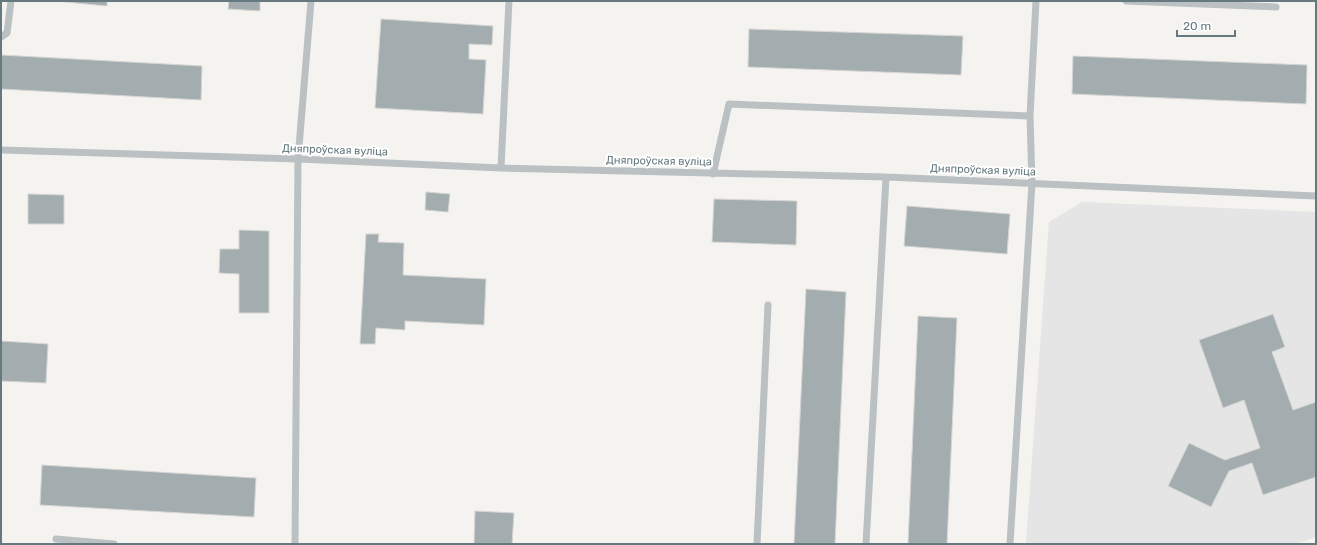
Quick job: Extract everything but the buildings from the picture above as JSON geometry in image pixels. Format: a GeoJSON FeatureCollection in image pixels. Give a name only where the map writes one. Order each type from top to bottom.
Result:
{"type":"FeatureCollection","features":[{"type":"Feature","properties":{"kind":"street"},"geometry":{"type":"LineString","coordinates":[[1,37],[8,33],[11,1]]}},
{"type":"Feature","properties":{"kind":"street"},"geometry":{"type":"LineString","coordinates":[[295,544],[298,159],[311,1]]}},
{"type":"Feature","properties":{"kind":"street"},"geometry":{"type":"LineString","coordinates":[[501,168],[509,1]]}},
{"type":"Feature","properties":{"kind":"street"},"geometry":{"type":"LineString","coordinates":[[1010,544],[1032,183],[1030,116],[1036,1]]}},
{"type":"Feature","properties":{"kind":"street"},"geometry":{"type":"LineString","coordinates":[[1126,1],[1276,7]]}},
{"type":"Feature","properties":{"kind":"street"},"geometry":{"type":"LineString","coordinates":[[713,174],[729,104],[1030,116]]}},
{"type":"Feature","properties":{"kind":"street","name":"Дняпроўская вуліца"},"geometry":{"type":"LineString","coordinates":[[1,150],[298,159],[501,168],[886,177],[1316,196]]}},
{"type":"Feature","properties":{"kind":"street"},"geometry":{"type":"LineString","coordinates":[[866,544],[886,177]]}},
{"type":"Feature","properties":{"kind":"street"},"geometry":{"type":"LineString","coordinates":[[757,544],[768,305]]}},
{"type":"Feature","properties":{"kind":"street"},"geometry":{"type":"LineString","coordinates":[[56,539],[114,544]]}},
{"type":"Feature","properties":{"kind":"shaded area"},"geometry":{"type":"Polygon","coordinates":[[[1082,202],[1316,212],[1316,537],[1296,544],[1026,544],[1049,222],[1082,202]]]}}]}
